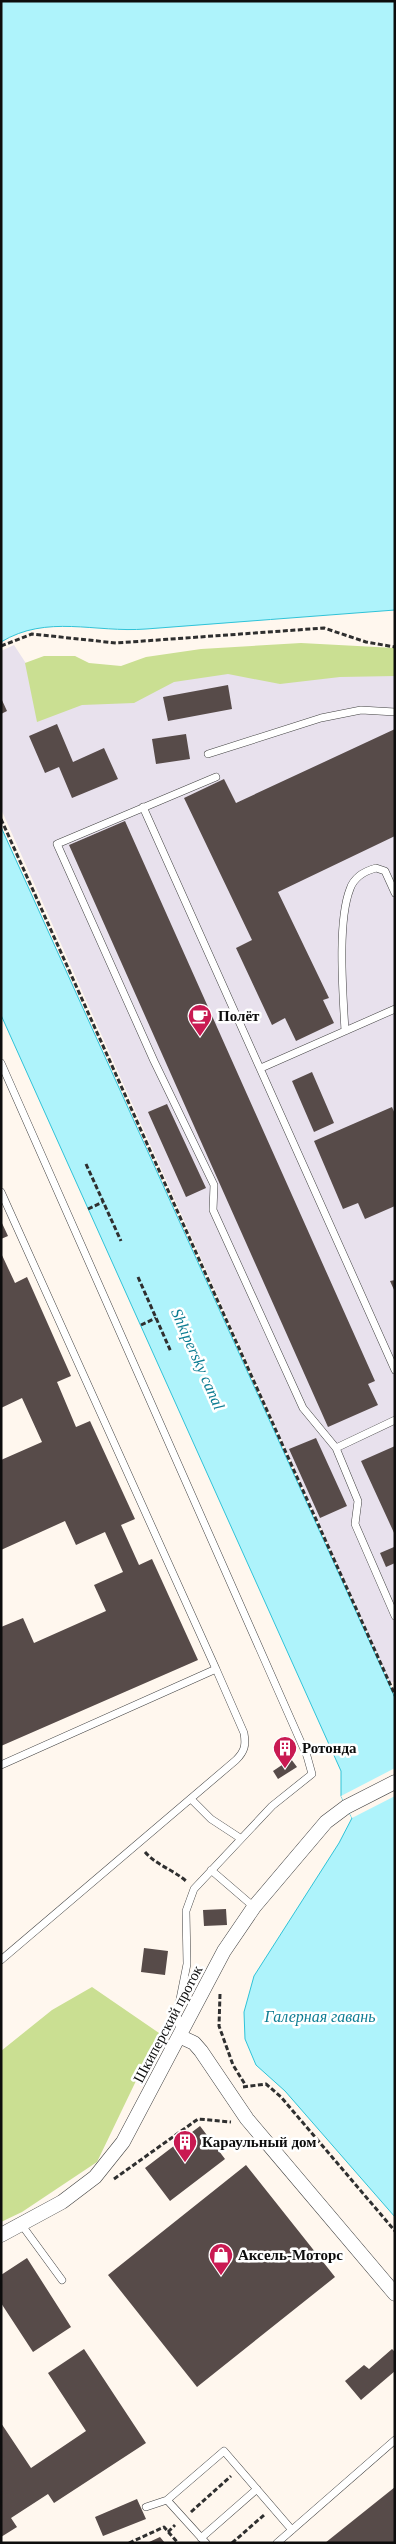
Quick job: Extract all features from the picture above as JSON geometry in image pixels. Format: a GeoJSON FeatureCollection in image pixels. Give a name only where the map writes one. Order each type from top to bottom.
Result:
{"type":"FeatureCollection","features":[{"type":"Feature","properties":{"kind":"street","name":"Шкиперский проток"},"geometry":{"type":"LineString","coordinates":[[1,2235],[62,2202],[96,2176],[124,2142],[181,2037],[224,1951],[254,1907],[326,1822],[346,1807],[395,1782]]}},
{"type":"Feature","properties":{"kind":"street"},"geometry":{"type":"LineString","coordinates":[[181,2037],[194,2043],[201,2051],[247,2119],[395,2294]]}},
{"type":"Feature","properties":{"kind":"lane"},"geometry":{"type":"LineString","coordinates":[[208,754],[321,718],[361,710],[395,712]]}},
{"type":"Feature","properties":{"kind":"lane"},"geometry":{"type":"LineString","coordinates":[[216,777],[57,844],[154,1061],[214,1185],[213,1210],[303,1408],[336,1448],[358,1501],[355,1524],[395,1616]]}},
{"type":"Feature","properties":{"kind":"lane"},"geometry":{"type":"LineString","coordinates":[[143,807],[395,1370]]}},
{"type":"Feature","properties":{"kind":"lane"},"geometry":{"type":"LineString","coordinates":[[345,1031],[342,985],[344,912],[350,887],[361,874],[376,868],[385,871],[395,893]]}},
{"type":"Feature","properties":{"kind":"lane"},"geometry":{"type":"LineString","coordinates":[[261,1068],[395,1009]]}},
{"type":"Feature","properties":{"kind":"lane"},"geometry":{"type":"LineString","coordinates":[[1,1063],[307,1756],[312,1774],[272,1806],[194,1889],[186,1911],[187,1964],[176,2014],[181,2037]]}},
{"type":"Feature","properties":{"kind":"lane"},"geometry":{"type":"LineString","coordinates":[[1,1192],[216,1669],[244,1733],[246,1744],[244,1753],[1,1960]]}},
{"type":"Feature","properties":{"kind":"lane"},"geometry":{"type":"LineString","coordinates":[[336,1448],[395,1420]]}},
{"type":"Feature","properties":{"kind":"lane"},"geometry":{"type":"LineString","coordinates":[[1,1765],[216,1669]]}},
{"type":"Feature","properties":{"kind":"lane"},"geometry":{"type":"LineString","coordinates":[[191,1799],[211,1819],[240,1838]]}},
{"type":"Feature","properties":{"kind":"lane"},"geometry":{"type":"LineString","coordinates":[[211,1870],[254,1907]]}},
{"type":"Feature","properties":{"kind":"lane"},"geometry":{"type":"LineString","coordinates":[[21,2224],[62,2280]]}},
{"type":"Feature","properties":{"kind":"lane"},"geometry":{"type":"LineString","coordinates":[[277,2543],[395,2440]]}},
{"type":"Feature","properties":{"kind":"lane"},"geometry":{"type":"LineString","coordinates":[[146,2508],[168,2500],[224,2451],[292,2530]]}},
{"type":"Feature","properties":{"kind":"lane"},"geometry":{"type":"LineString","coordinates":[[168,2500],[204,2540],[256,2489]]}},
{"type":"Feature","properties":{"kind":"path"},"geometry":{"type":"LineString","coordinates":[[1,646],[32,634],[116,643],[324,628],[366,642],[395,647]]}},
{"type":"Feature","properties":{"kind":"path"},"geometry":{"type":"LineString","coordinates":[[1,819],[395,1695]]}},
{"type":"Feature","properties":{"kind":"path"},"geometry":{"type":"LineString","coordinates":[[86,1164],[121,1241]]}},
{"type":"Feature","properties":{"kind":"path"},"geometry":{"type":"LineString","coordinates":[[88,1209],[103,1202]]}},
{"type":"Feature","properties":{"kind":"path"},"geometry":{"type":"LineString","coordinates":[[138,1277],[171,1352]]}},
{"type":"Feature","properties":{"kind":"path"},"geometry":{"type":"LineString","coordinates":[[140,1325],[156,1318]]}},
{"type":"Feature","properties":{"kind":"path"},"geometry":{"type":"LineString","coordinates":[[138,1844],[154,1862],[176,1871],[194,1889]]}},
{"type":"Feature","properties":{"kind":"path"},"geometry":{"type":"LineString","coordinates":[[220,1993],[219,2026],[233,2065],[246,2087]]}},
{"type":"Feature","properties":{"kind":"path"},"geometry":{"type":"LineString","coordinates":[[226,2090],[266,2084],[281,2097],[395,2231]]}},
{"type":"Feature","properties":{"kind":"path"},"geometry":{"type":"LineString","coordinates":[[114,2179],[198,2119],[237,2122],[247,2119]]}},
{"type":"Feature","properties":{"kind":"path"},"geometry":{"type":"LineString","coordinates":[[168,2532],[232,2475]]}},
{"type":"Feature","properties":{"kind":"path"},"geometry":{"type":"LineString","coordinates":[[232,2543],[266,2514]]}},
{"type":"Feature","properties":{"kind":"path"},"geometry":{"type":"LineString","coordinates":[[129,2543],[164,2527],[178,2543]]}},
{"type":"Feature","properties":{"kind":"shaded area"},"geometry":{"type":"Polygon","coordinates":[[[14,645],[29,668],[395,668],[395,1681],[390,1683],[1,809],[1,651],[14,645]]]}},
{"type":"Feature","properties":{"kind":"green space"},"geometry":{"type":"Polygon","coordinates":[[[301,643],[395,648],[395,676],[340,677],[280,684],[228,674],[174,682],[134,703],[82,705],[37,722],[25,663],[44,656],[75,656],[89,663],[121,666],[146,657],[201,649],[301,643]]]}},
{"type":"Feature","properties":{"kind":"green space"},"geometry":{"type":"Polygon","coordinates":[[[92,1987],[159,2033],[97,2162],[22,2212],[1,2222],[1,2051],[52,2010],[92,1987]]]}},
{"type":"Feature","properties":{"kind":"water"},"geometry":{"type":"Polygon","coordinates":[[[1,1],[395,1],[395,610],[127,630],[72,626],[54,627],[18,634],[1,642],[1,1]]]}},
{"type":"Feature","properties":{"kind":"water"},"geometry":{"type":"Polygon","coordinates":[[[1,827],[395,1698],[395,2217],[285,2091],[256,2065],[245,2039],[244,2012],[254,1976],[339,1843],[352,1818],[341,1796],[341,1771],[1,1015],[1,827]]]}},
{"type":"Feature","properties":{"kind":"pier"},"geometry":{"type":"Polygon","coordinates":[[[395,1768],[395,1796],[352,1818],[341,1796],[395,1768]]]}},
{"type":"Feature","properties":{"kind":"building"},"geometry":{"type":"Polygon","coordinates":[[[228,685],[232,709],[168,721],[163,697],[228,685]]]}},
{"type":"Feature","properties":{"kind":"building"},"geometry":{"type":"Polygon","coordinates":[[[1,698],[7,711],[1,714],[1,698]]]}},
{"type":"Feature","properties":{"kind":"building"},"geometry":{"type":"Polygon","coordinates":[[[57,724],[73,762],[104,748],[118,779],[72,798],[59,767],[45,773],[29,736],[57,724]]]}},
{"type":"Feature","properties":{"kind":"building"},"geometry":{"type":"Polygon","coordinates":[[[395,729],[395,836],[278,892],[329,998],[323,1000],[334,1023],[296,1041],[285,1018],[272,1025],[236,948],[252,940],[184,798],[224,779],[236,803],[395,729]]]}},
{"type":"Feature","properties":{"kind":"building"},"geometry":{"type":"Polygon","coordinates":[[[186,734],[190,759],[156,764],[152,739],[186,734]]]}},
{"type":"Feature","properties":{"kind":"building"},"geometry":{"type":"Polygon","coordinates":[[[125,821],[375,1381],[368,1384],[378,1405],[328,1427],[69,845],[125,821]]]}},
{"type":"Feature","properties":{"kind":"building"},"geometry":{"type":"Polygon","coordinates":[[[312,1072],[334,1123],[314,1132],[292,1081],[312,1072]]]}},
{"type":"Feature","properties":{"kind":"building"},"geometry":{"type":"Polygon","coordinates":[[[167,1104],[206,1188],[186,1197],[148,1112],[167,1104]]]}},
{"type":"Feature","properties":{"kind":"building"},"geometry":{"type":"Polygon","coordinates":[[[392,1107],[395,1114],[395,1206],[365,1219],[358,1203],[343,1209],[314,1141],[392,1107]]]}},
{"type":"Feature","properties":{"kind":"building"},"geometry":{"type":"Polygon","coordinates":[[[1,1221],[8,1236],[1,1239],[1,1221]]]}},
{"type":"Feature","properties":{"kind":"building"},"geometry":{"type":"Polygon","coordinates":[[[1,1253],[15,1283],[27,1277],[71,1376],[57,1382],[76,1427],[90,1421],[135,1519],[121,1525],[139,1565],[152,1559],[198,1660],[1,1746],[1,1627],[23,1618],[34,1643],[106,1611],[94,1585],[123,1572],[105,1532],[76,1545],[65,1521],[1,1550],[1,1460],[42,1442],[22,1398],[1,1408],[1,1253]]]}},
{"type":"Feature","properties":{"kind":"building"},"geometry":{"type":"Polygon","coordinates":[[[395,1280],[395,1292],[390,1281],[395,1280]]]}},
{"type":"Feature","properties":{"kind":"building"},"geometry":{"type":"Polygon","coordinates":[[[316,1438],[347,1506],[320,1518],[289,1449],[316,1438]]]}},
{"type":"Feature","properties":{"kind":"building"},"geometry":{"type":"Polygon","coordinates":[[[395,1446],[395,1535],[361,1461],[395,1446]]]}},
{"type":"Feature","properties":{"kind":"building"},"geometry":{"type":"Polygon","coordinates":[[[394,1547],[395,1563],[386,1567],[380,1553],[394,1547]]]}},
{"type":"Feature","properties":{"kind":"building","name":"Ротонда"},"geometry":{"type":"Polygon","coordinates":[[[291,1759],[297,1767],[278,1779],[273,1771],[291,1759]]]}},
{"type":"Feature","properties":{"kind":"building"},"geometry":{"type":"Polygon","coordinates":[[[226,1909],[227,1925],[204,1926],[203,1910],[226,1909]]]}},
{"type":"Feature","properties":{"kind":"building"},"geometry":{"type":"Polygon","coordinates":[[[144,1948],[168,1951],[165,1975],[141,1972],[144,1948]]]}},
{"type":"Feature","properties":{"kind":"building","name":"Караульный дом"},"geometry":{"type":"Polygon","coordinates":[[[200,2126],[225,2159],[170,2201],[145,2168],[200,2126]]]}},
{"type":"Feature","properties":{"kind":"building","name":"Аксель-Моторс"},"geometry":{"type":"Polygon","coordinates":[[[246,2165],[335,2277],[197,2387],[108,2275],[246,2165]]]}},
{"type":"Feature","properties":{"kind":"building"},"geometry":{"type":"Polygon","coordinates":[[[27,2258],[71,2327],[33,2352],[1,2303],[1,2275],[27,2258]]]}},
{"type":"Feature","properties":{"kind":"building"},"geometry":{"type":"Polygon","coordinates":[[[84,2349],[146,2443],[54,2503],[48,2494],[11,2518],[17,2527],[1,2537],[1,2423],[31,2468],[86,2431],[48,2373],[84,2349]]]}},
{"type":"Feature","properties":{"kind":"building"},"geometry":{"type":"Polygon","coordinates":[[[392,2349],[395,2352],[395,2371],[361,2400],[345,2381],[364,2365],[369,2369],[392,2349]]]}},
{"type":"Feature","properties":{"kind":"building"},"geometry":{"type":"Polygon","coordinates":[[[395,2487],[395,2543],[325,2543],[395,2487]]]}},
{"type":"Feature","properties":{"kind":"building"},"geometry":{"type":"Polygon","coordinates":[[[137,2499],[146,2519],[103,2536],[95,2517],[137,2499]]]}},
{"type":"Feature","properties":{"kind":"building"},"geometry":{"type":"Polygon","coordinates":[[[160,2537],[165,2543],[147,2543],[160,2537]]]}},
{"type":"Feature","properties":{"kind":"place","name":"Полёт"},"geometry":{"type":"Point","coordinates":[200,1037]}},
{"type":"Feature","properties":{"kind":"place","name":"Ротонда"},"geometry":{"type":"Point","coordinates":[285,1769]}},
{"type":"Feature","properties":{"kind":"place","name":"Караульный дом"},"geometry":{"type":"Point","coordinates":[185,2163]}},
{"type":"Feature","properties":{"kind":"place","name":"Аксель-Моторс"},"geometry":{"type":"Point","coordinates":[221,2276]}},
{"type":"Feature","properties":{"kind":"water label","name":"Shkipersky canal"},"geometry":{"type":"Point","coordinates":[198,1359]}},
{"type":"Feature","properties":{"kind":"water label","name":"Галерная гавань"},"geometry":{"type":"Point","coordinates":[320,2016]}}]}
